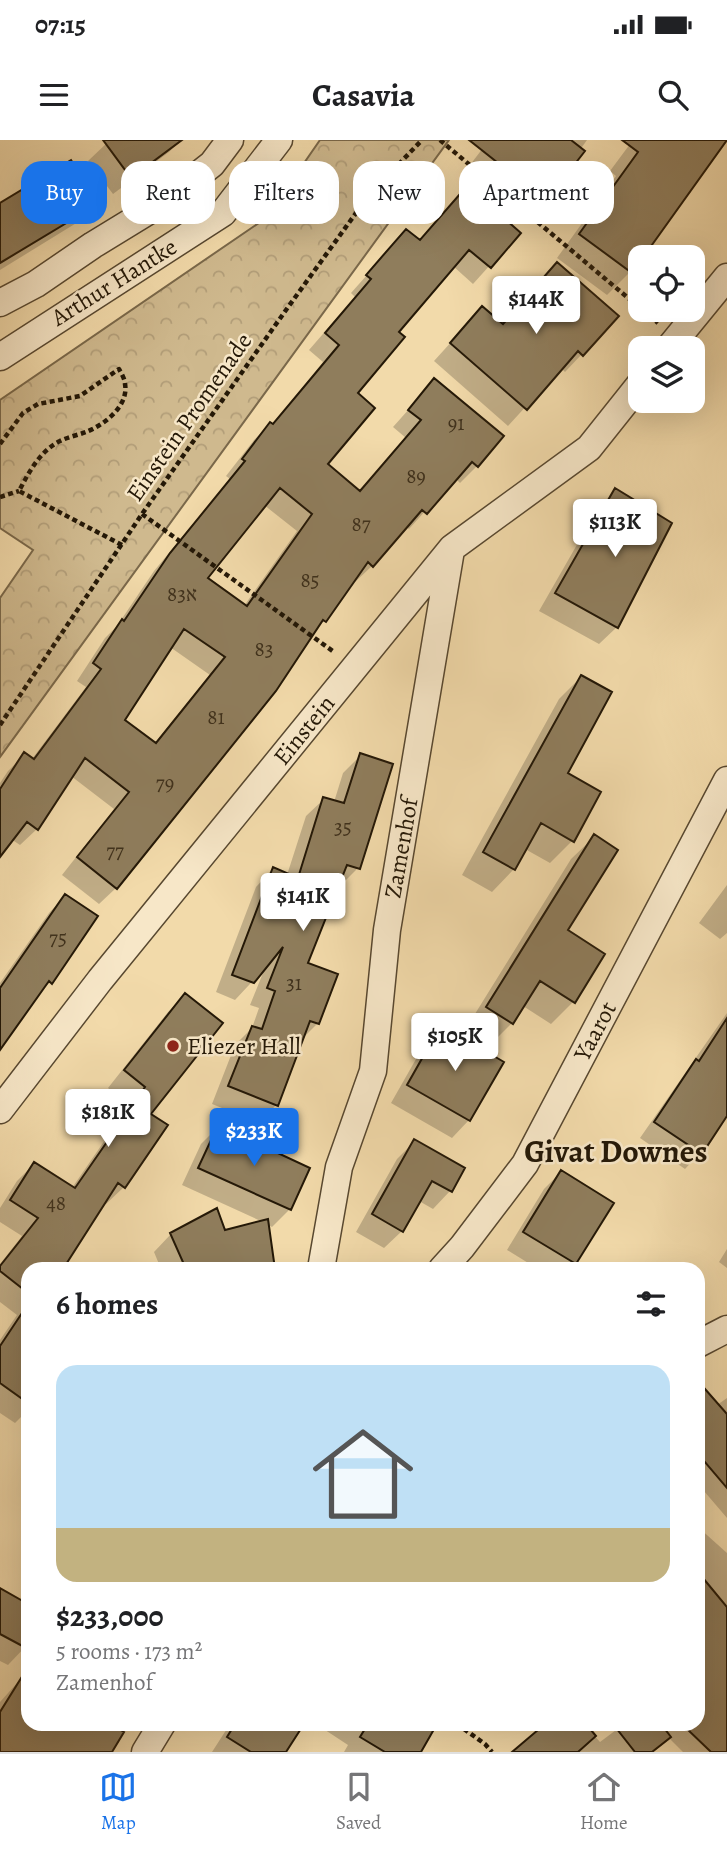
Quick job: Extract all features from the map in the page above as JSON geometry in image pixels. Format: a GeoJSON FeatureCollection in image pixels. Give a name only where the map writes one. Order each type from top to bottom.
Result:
{"type":"FeatureCollection","features":[{"type":"Feature","properties":{"kind":"street"},"geometry":{"type":"LineString","coordinates":[[0,303],[36,284],[164,201],[212,164],[230,140]]}},
{"type":"Feature","properties":{"kind":"street","name":"Arthur Hantke"},"geometry":{"type":"LineString","coordinates":[[4,348],[223,213],[279,140]]}},
{"type":"Feature","properties":{"kind":"street"},"geometry":{"type":"LineString","coordinates":[[679,336],[727,277]]}},
{"type":"Feature","properties":{"kind":"street","name":"Einstein"},"geometry":{"type":"LineString","coordinates":[[0,1110],[100,980],[452,548],[589,448],[628,399]]}},
{"type":"Feature","properties":{"kind":"street","name":"Zamenhof"},"geometry":{"type":"LineString","coordinates":[[322,1262],[339,1167],[373,1071],[387,930],[452,548]]}},
{"type":"Feature","properties":{"kind":"street","name":"Yaarot"},"geometry":{"type":"LineString","coordinates":[[448,1262],[525,1164],[727,780]]}},
{"type":"Feature","properties":{"kind":"street"},"geometry":{"type":"LineString","coordinates":[[705,1340],[727,1329]]}},
{"type":"Feature","properties":{"kind":"street"},"geometry":{"type":"LineString","coordinates":[[145,1752],[158,1731]]}},
{"type":"Feature","properties":{"kind":"path","name":"Einstein Promenade"},"geometry":{"type":"LineString","coordinates":[[0,725],[142,514],[369,195],[422,140]]}},
{"type":"Feature","properties":{"kind":"path"},"geometry":{"type":"LineString","coordinates":[[440,140],[628,298]]}},
{"type":"Feature","properties":{"kind":"path"},"geometry":{"type":"LineString","coordinates":[[0,444],[23,413],[38,404],[80,396],[119,369],[125,384],[123,401],[106,422],[59,441],[43,454],[19,491],[0,497]]}},
{"type":"Feature","properties":{"kind":"path"},"geometry":{"type":"LineString","coordinates":[[19,491],[122,545]]}},
{"type":"Feature","properties":{"kind":"path"},"geometry":{"type":"LineString","coordinates":[[142,514],[355,667]]}},
{"type":"Feature","properties":{"kind":"path"},"geometry":{"type":"LineString","coordinates":[[467,1731],[492,1752]]}},
{"type":"Feature","properties":{"kind":"green space"},"geometry":{"type":"Polygon","coordinates":[[[320,140],[449,140],[434,161],[353,161],[353,224],[388,224],[0,757],[0,598],[33,550],[0,528],[0,400],[257,224],[339,224],[339,161],[305,161],[320,140]]]}},
{"type":"Feature","properties":{"kind":"building"},"geometry":{"type":"Polygon","coordinates":[[[103,140],[182,140],[154,161],[121,161],[121,164],[103,140]]]}},
{"type":"Feature","properties":{"kind":"building"},"geometry":{"type":"Polygon","coordinates":[[[469,140],[571,140],[585,151],[577,161],[496,161],[469,140]]]}},
{"type":"Feature","properties":{"kind":"building"},"geometry":{"type":"Polygon","coordinates":[[[622,140],[727,140],[652,245],[628,245],[628,270],[579,234],[586,224],[614,224],[614,185],[638,152],[622,140]]]}},
{"type":"Feature","properties":{"kind":"building"},"geometry":{"type":"Polygon","coordinates":[[[21,190],[21,224],[65,224],[0,263],[0,203],[21,190]]]}},
{"type":"Feature","properties":{"kind":"building"},"geometry":{"type":"Polygon","coordinates":[[[459,195],[459,224],[511,224],[521,233],[491,268],[469,250],[399,332],[405,337],[358,393],[375,408],[328,464],[360,491],[421,420],[408,410],[434,378],[504,436],[478,467],[472,462],[427,514],[422,510],[373,567],[368,562],[326,622],[323,620],[276,691],[117,889],[77,857],[129,792],[85,758],[38,830],[27,822],[0,857],[0,789],[24,752],[34,759],[101,669],[93,663],[170,553],[245,461],[242,459],[270,422],[273,424],[339,345],[325,333],[371,279],[366,275],[406,229],[420,240],[434,224],[445,224],[445,211],[459,195]],[[280,488],[208,578],[247,606],[312,514],[280,488]],[[184,629],[125,720],[156,743],[225,657],[184,629]]]}},
{"type":"Feature","properties":{"kind":"building"},"geometry":{"type":"Polygon","coordinates":[[[557,262],[619,316],[583,356],[578,351],[527,410],[450,343],[482,306],[503,324],[557,262]]]}},
{"type":"Feature","properties":{"kind":"building"},"geometry":{"type":"Polygon","coordinates":[[[615,488],[672,523],[618,628],[555,593],[615,488]]]}},
{"type":"Feature","properties":{"kind":"building"},"geometry":{"type":"Polygon","coordinates":[[[581,675],[612,692],[568,773],[601,792],[574,842],[541,823],[515,870],[483,852],[581,675]]]}},
{"type":"Feature","properties":{"kind":"building"},"geometry":{"type":"Polygon","coordinates":[[[360,753],[393,764],[360,869],[347,865],[308,963],[338,974],[319,1024],[310,1021],[278,1106],[228,1086],[252,1026],[262,1029],[275,991],[267,988],[283,947],[254,983],[232,975],[273,867],[298,878],[323,797],[344,803],[360,753]]]}},
{"type":"Feature","properties":{"kind":"building"},"geometry":{"type":"Polygon","coordinates":[[[594,834],[618,850],[568,930],[605,954],[575,1003],[540,981],[513,1024],[486,1007],[594,834]]]}},
{"type":"Feature","properties":{"kind":"building"},"geometry":{"type":"Polygon","coordinates":[[[65,894],[98,916],[52,984],[49,981],[0,1050],[0,988],[65,894]]]}},
{"type":"Feature","properties":{"kind":"building"},"geometry":{"type":"Polygon","coordinates":[[[185,993],[223,1023],[151,1114],[168,1125],[125,1188],[118,1183],[67,1262],[21,1262],[21,1288],[0,1271],[0,1266],[38,1218],[10,1200],[34,1162],[75,1188],[145,1087],[124,1070],[185,993]]]}},
{"type":"Feature","properties":{"kind":"building"},"geometry":{"type":"Polygon","coordinates":[[[727,1018],[727,1116],[702,1154],[654,1122],[727,1018]]]}},
{"type":"Feature","properties":{"kind":"building"},"geometry":{"type":"Polygon","coordinates":[[[441,1025],[504,1062],[470,1121],[407,1085],[441,1025]]]}},
{"type":"Feature","properties":{"kind":"building"},"geometry":{"type":"Polygon","coordinates":[[[218,1125],[310,1168],[291,1210],[198,1168],[218,1125]]]}},
{"type":"Feature","properties":{"kind":"building"},"geometry":{"type":"Polygon","coordinates":[[[414,1139],[465,1168],[452,1192],[432,1181],[403,1232],[372,1214],[414,1139]]]}},
{"type":"Feature","properties":{"kind":"building"},"geometry":{"type":"Polygon","coordinates":[[[561,1170],[614,1203],[577,1262],[573,1262],[523,1232],[561,1170]]]}},
{"type":"Feature","properties":{"kind":"building"},"geometry":{"type":"Polygon","coordinates":[[[217,1208],[225,1230],[268,1219],[274,1262],[183,1262],[170,1233],[217,1208]]]}},
{"type":"Feature","properties":{"kind":"building"},"geometry":{"type":"Polygon","coordinates":[[[21,1314],[21,1398],[0,1383],[0,1346],[21,1314]]]}},
{"type":"Feature","properties":{"kind":"building"},"geometry":{"type":"Polygon","coordinates":[[[705,1389],[727,1414],[727,1488],[705,1462],[705,1389]]]}},
{"type":"Feature","properties":{"kind":"building"},"geometry":{"type":"Polygon","coordinates":[[[705,1580],[727,1607],[727,1752],[711,1752],[689,1731],[705,1731],[705,1580]]]}},
{"type":"Feature","properties":{"kind":"building"},"geometry":{"type":"Polygon","coordinates":[[[0,1588],[21,1600],[21,1645],[0,1634],[0,1588]]]}},
{"type":"Feature","properties":{"kind":"building"},"geometry":{"type":"Polygon","coordinates":[[[21,1678],[21,1731],[124,1732],[112,1752],[0,1752],[0,1712],[21,1678]]]}},
{"type":"Feature","properties":{"kind":"building"},"geometry":{"type":"Polygon","coordinates":[[[231,1731],[300,1731],[286,1752],[251,1752],[227,1737],[231,1731]]]}},
{"type":"Feature","properties":{"kind":"building"},"geometry":{"type":"Polygon","coordinates":[[[364,1731],[433,1731],[421,1752],[385,1752],[360,1737],[364,1731]]]}},
{"type":"Feature","properties":{"kind":"building"},"geometry":{"type":"Polygon","coordinates":[[[537,1731],[592,1731],[596,1736],[578,1752],[512,1752],[537,1731]]]}},
{"type":"Feature","properties":{"kind":"building"},"geometry":{"type":"Polygon","coordinates":[[[618,1731],[666,1731],[671,1737],[652,1752],[635,1752],[618,1731]]]}},
{"type":"Feature","properties":{"kind":"place","name":"Eliezer Hall"},"geometry":{"type":"Point","coordinates":[173,1046]}},
{"type":"Feature","properties":{"kind":"district","name":"Givat Downes"},"geometry":{"type":"Point","coordinates":[616,1151]}}]}
